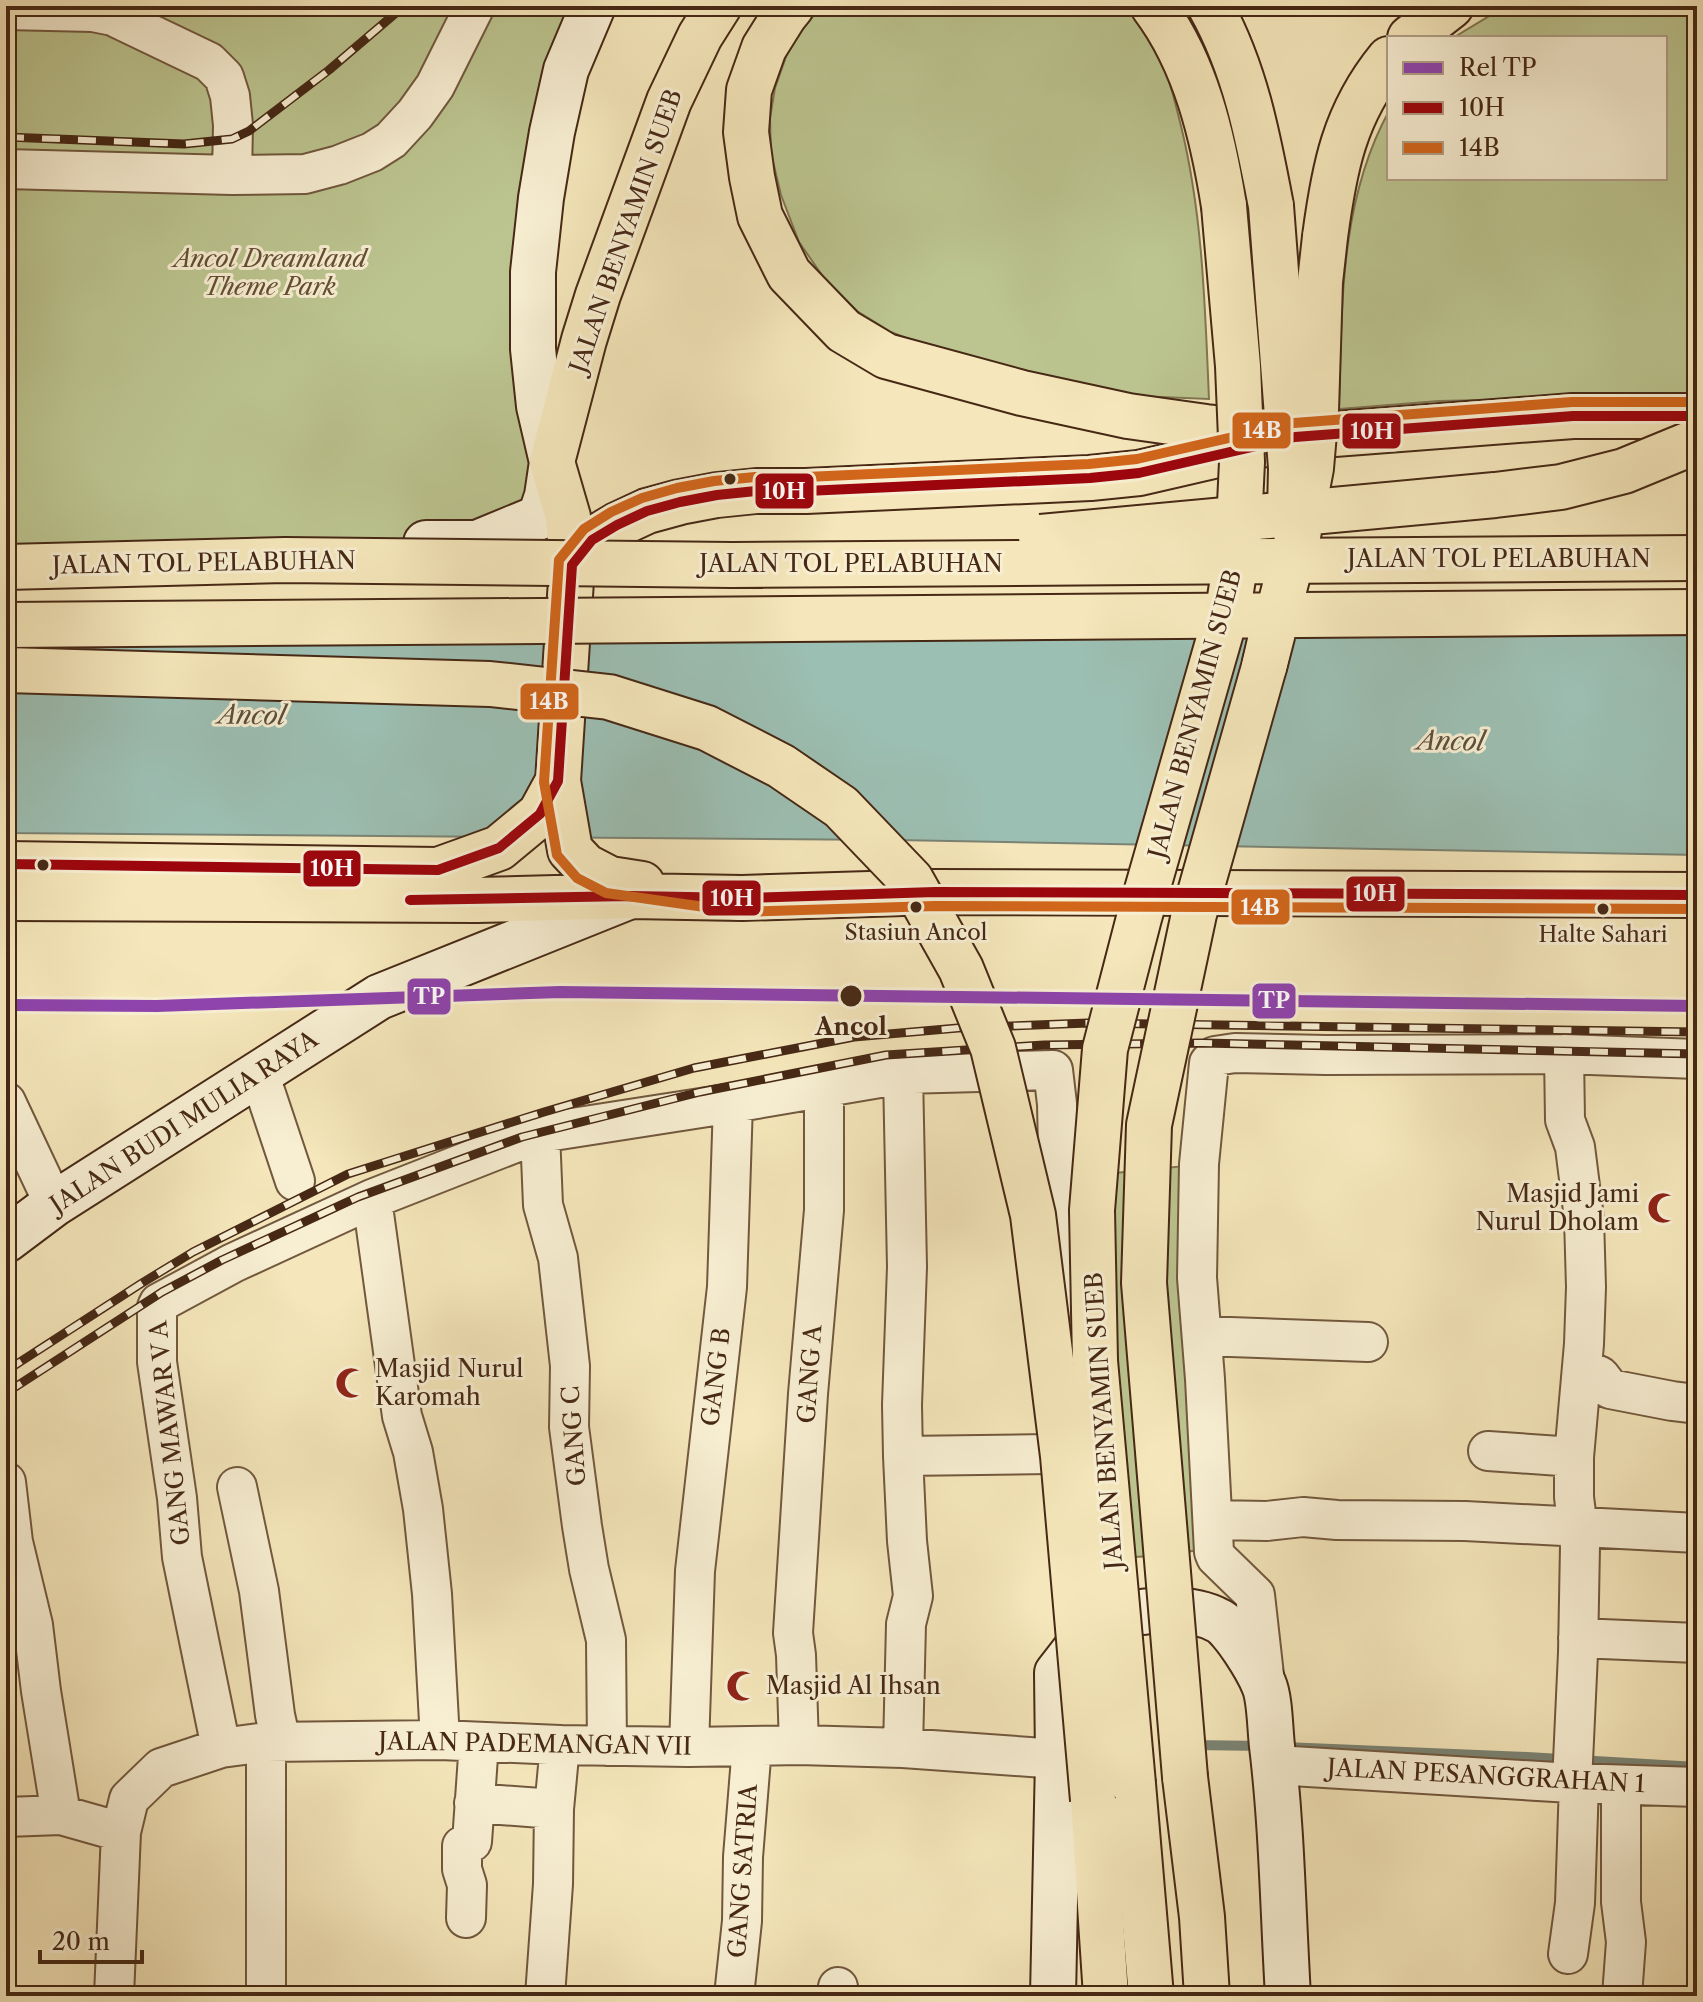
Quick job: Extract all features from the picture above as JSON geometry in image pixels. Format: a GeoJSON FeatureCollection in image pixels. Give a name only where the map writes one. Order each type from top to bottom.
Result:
{"type":"FeatureCollection","features":[{"type":"Feature","properties":{"kind":"main road"},"geometry":{"type":"LineString","coordinates":[[593,6],[566,70],[552,132],[533,272],[533,349],[539,406],[571,537],[572,568],[558,781],[570,850],[585,866],[610,879],[742,898]]}},
{"type":"Feature","properties":{"kind":"main road","name":"JALAN BENYAMIN SUEB"},"geometry":{"type":"LineString","coordinates":[[552,462],[598,295],[669,101],[700,36],[719,6]]}},
{"type":"Feature","properties":{"kind":"main road"},"geometry":{"type":"LineString","coordinates":[[792,6],[764,48],[749,90],[746,132],[750,162],[760,216],[789,274],[844,331],[886,356],[1022,393],[1128,416],[1295,437]]}},
{"type":"Feature","properties":{"kind":"main road","name":"JALAN BENYAMIN SUEB"},"geometry":{"type":"LineString","coordinates":[[1151,1996],[1095,1361],[1092,1210],[1105,1049],[1139,918],[1229,604],[1238,546],[1242,462],[1239,379],[1224,206],[1215,153],[1185,58],[1168,25],[1153,6]]}},
{"type":"Feature","properties":{"kind":"main road","name":"JALAN BENYAMIN SUEB"},"geometry":{"type":"LineString","coordinates":[[1207,1996],[1202,1917],[1185,1777],[1144,1283],[1149,1125],[1194,914],[1264,667],[1284,578],[1291,483],[1271,206],[1259,140],[1239,69],[1222,26],[1210,6]]}},
{"type":"Feature","properties":{"kind":"main road"},"geometry":{"type":"LineString","coordinates":[[1413,36],[1451,6]]}},
{"type":"Feature","properties":{"kind":"main road"},"geometry":{"type":"LineString","coordinates":[[1264,667],[1298,536],[1311,468],[1320,282],[1332,184],[1343,139],[1361,98],[1387,62]]}},
{"type":"Feature","properties":{"kind":"main road"},"geometry":{"type":"LineString","coordinates":[[572,568],[592,540],[647,511],[680,502],[756,491],[822,491],[1102,477],[1139,473],[1295,437],[1573,416],[1697,416]]}},
{"type":"Feature","properties":{"kind":"main road"},"geometry":{"type":"LineString","coordinates":[[732,565],[1508,494],[1561,487],[1624,471],[1697,441]]}},
{"type":"Feature","properties":{"kind":"main road"},"geometry":{"type":"LineString","coordinates":[[6,545],[477,543],[540,517],[552,462]]}},
{"type":"Feature","properties":{"kind":"main road","name":"JALAN TOL PELABUHAN"},"geometry":{"type":"LineString","coordinates":[[6,567],[285,560],[732,565],[1697,558]]}},
{"type":"Feature","properties":{"kind":"main road"},"geometry":{"type":"LineString","coordinates":[[6,625],[1697,612]]}},
{"type":"Feature","properties":{"kind":"main road"},"geometry":{"type":"LineString","coordinates":[[6,670],[490,684],[609,697],[707,728],[781,766],[841,807],[911,880],[961,969],[993,1048],[1033,1215],[1063,1456],[1093,1800],[1106,1996]]}},
{"type":"Feature","properties":{"kind":"main road"},"geometry":{"type":"LineString","coordinates":[[6,864],[438,870],[499,848],[540,814],[558,781]]}},
{"type":"Feature","properties":{"kind":"main road"},"geometry":{"type":"LineString","coordinates":[[6,898],[477,900],[631,896],[742,898],[935,892],[1697,895]]}},
{"type":"Feature","properties":{"kind":"main road","name":"JALAN BUDI MULIA RAYA"},"geometry":{"type":"LineString","coordinates":[[6,1240],[54,1204],[379,997],[631,896]]}},
{"type":"Feature","properties":{"kind":"main road"},"geometry":{"type":"LineString","coordinates":[[1053,1996],[1057,1673],[1099,1619],[1172,1609],[1221,1621],[1234,1634],[1265,1687],[1275,1765],[1288,1996]]}},
{"type":"Feature","properties":{"kind":"street"},"geometry":{"type":"LineString","coordinates":[[6,169],[232,175],[305,174],[339,165],[391,140],[415,114],[435,86],[475,6]]}},
{"type":"Feature","properties":{"kind":"street"},"geometry":{"type":"LineString","coordinates":[[6,10],[93,12],[113,16],[209,62],[224,77],[230,96],[232,175]]}},
{"type":"Feature","properties":{"kind":"street"},"geometry":{"type":"LineString","coordinates":[[1265,1687],[1255,1595],[1216,1557],[1197,1278],[1199,1164],[1209,1063],[1215,1056],[1235,1053],[1564,1054],[1697,1059]]}},
{"type":"Feature","properties":{"kind":"street"},"geometry":{"type":"LineString","coordinates":[[1564,1054],[1565,1120],[1575,1147],[1584,1218],[1586,1287],[1574,1457],[1574,1497],[1580,1546],[1574,1774],[1575,1903],[1568,1954]]}},
{"type":"Feature","properties":{"kind":"street"},"geometry":{"type":"LineString","coordinates":[[440,1727],[423,1509],[413,1452],[402,1416],[372,1199],[540,1133],[903,1074],[1053,1070],[1057,1104],[1060,1237],[1068,1336],[1047,1428],[1057,1587],[1057,1673]]}},
{"type":"Feature","properties":{"kind":"street"},"geometry":{"type":"LineString","coordinates":[[259,1073],[295,1181]]}},
{"type":"Feature","properties":{"kind":"street"},"geometry":{"type":"LineString","coordinates":[[903,1074],[907,1267],[903,1456],[913,1596],[906,1624],[903,1735]]}},
{"type":"Feature","properties":{"kind":"street","name":"GANG A"},"geometry":{"type":"LineString","coordinates":[[798,1735],[793,1633],[808,1394],[824,1210],[824,1087]]}},
{"type":"Feature","properties":{"kind":"street","name":"GANG B"},"geometry":{"type":"LineString","coordinates":[[690,1735],[695,1571],[727,1287],[733,1103]]}},
{"type":"Feature","properties":{"kind":"street"},"geometry":{"type":"LineString","coordinates":[[10,1119],[54,1204]]}},
{"type":"Feature","properties":{"kind":"street","name":"GANG C"},"geometry":{"type":"LineString","coordinates":[[540,1133],[544,1212],[558,1258],[570,1366],[569,1427],[589,1569],[606,1640],[607,1735]]}},
{"type":"Feature","properties":{"kind":"street","name":"GANG MAWAR V A"},"geometry":{"type":"LineString","coordinates":[[220,1739],[182,1557],[177,1498],[157,1362],[157,1307],[159,1303],[233,1263],[372,1199]]}},
{"type":"Feature","properties":{"kind":"street"},"geometry":{"type":"LineString","coordinates":[[1202,1336],[1368,1342]]}},
{"type":"Feature","properties":{"kind":"street"},"geometry":{"type":"LineString","coordinates":[[1582,1368],[1600,1376],[1610,1389],[1697,1404]]}},
{"type":"Feature","properties":{"kind":"street"},"geometry":{"type":"LineString","coordinates":[[1488,1451],[1574,1457]]}},
{"type":"Feature","properties":{"kind":"street"},"geometry":{"type":"LineString","coordinates":[[903,1456],[1049,1454]]}},
{"type":"Feature","properties":{"kind":"street"},"geometry":{"type":"LineString","coordinates":[[6,1482],[13,1542],[33,1625],[61,1815]]}},
{"type":"Feature","properties":{"kind":"street"},"geometry":{"type":"LineString","coordinates":[[237,1487],[259,1591],[275,1734],[266,1996]]}},
{"type":"Feature","properties":{"kind":"street"},"geometry":{"type":"LineString","coordinates":[[1213,1520],[1267,1521],[1303,1517],[1465,1521],[1697,1533]]}},
{"type":"Feature","properties":{"kind":"street"},"geometry":{"type":"LineString","coordinates":[[1578,1638],[1697,1643]]}},
{"type":"Feature","properties":{"kind":"street","name":"JALAN PADEMANGAN VII"},"geometry":{"type":"LineString","coordinates":[[114,1996],[121,1832],[129,1799],[161,1768],[220,1739],[440,1727],[479,1742],[560,1745],[607,1735],[690,1735],[752,1746],[798,1735],[903,1735],[1058,1759]]}},
{"type":"Feature","properties":{"kind":"street"},"geometry":{"type":"LineString","coordinates":[[466,1918],[467,1885],[462,1869],[462,1846],[472,1842],[479,1742]]}},
{"type":"Feature","properties":{"kind":"street"},"geometry":{"type":"LineString","coordinates":[[545,1996],[560,1745]]}},
{"type":"Feature","properties":{"kind":"street","name":"GANG SATRIA"},"geometry":{"type":"LineString","coordinates":[[734,1996],[742,1921],[743,1857],[752,1746]]}},
{"type":"Feature","properties":{"kind":"street","name":"JALAN PESANGGRAHAN 1"},"geometry":{"type":"LineString","coordinates":[[1275,1765],[1574,1774],[1621,1785],[1697,1787]]}},
{"type":"Feature","properties":{"kind":"street"},"geometry":{"type":"LineString","coordinates":[[1621,1785],[1621,1902],[1626,1942],[1622,1996]]}},
{"type":"Feature","properties":{"kind":"street"},"geometry":{"type":"LineString","coordinates":[[474,1803],[554,1809]]}},
{"type":"Feature","properties":{"kind":"street"},"geometry":{"type":"LineString","coordinates":[[6,1817],[61,1815],[121,1832]]}},
{"type":"Feature","properties":{"kind":"green space","name":"Ancol Dreamland Theme Park"},"geometry":{"type":"Polygon","coordinates":[[[6,6],[593,6],[552,132],[547,496],[476,543],[6,545],[6,6]]]}},
{"type":"Feature","properties":{"kind":"green space"},"geometry":{"type":"Polygon","coordinates":[[[822,6],[1125,6],[1164,68],[1188,160],[1202,262],[1209,399],[1136,396],[1071,386],[934,349],[891,332],[857,311],[824,278],[799,242],[781,195],[771,153],[770,118],[775,88],[788,51],[822,6]]]}},
{"type":"Feature","properties":{"kind":"green space"},"geometry":{"type":"Polygon","coordinates":[[[1516,6],[1666,6],[1697,20],[1697,394],[1684,402],[1565,398],[1439,401],[1339,409],[1343,294],[1352,219],[1373,146],[1387,115],[1387,180],[1667,180],[1667,36],[1456,36],[1491,15],[1516,6]]]}},
{"type":"Feature","properties":{"kind":"green space"},"geometry":{"type":"Polygon","coordinates":[[[1195,1165],[1209,1549],[1104,1559],[1085,1176],[1195,1165]]]}},
{"type":"Feature","properties":{"kind":"water"},"geometry":{"type":"Polygon","coordinates":[[[6,634],[527,641],[1697,635],[1697,855],[896,840],[6,833],[6,634]]]}},
{"type":"Feature","properties":{"kind":"waterway"},"geometry":{"type":"LineString","coordinates":[[1192,1745],[1264,1746]]}},
{"type":"Feature","properties":{"kind":"waterway"},"geometry":{"type":"LineString","coordinates":[[1284,1747],[1697,1767]]}},
{"type":"Feature","properties":{"kind":"railway"},"geometry":{"type":"LineString","coordinates":[[6,137],[184,144],[232,139],[249,131],[329,70],[404,6]]}},
{"type":"Feature","properties":{"kind":"railway"},"geometry":{"type":"LineString","coordinates":[[6,1371],[193,1252],[348,1174],[694,1068],[854,1037],[958,1028],[1088,1023],[1697,1032]]}},
{"type":"Feature","properties":{"kind":"railway"},"geometry":{"type":"LineString","coordinates":[[6,1393],[162,1292],[222,1260],[358,1197],[522,1137],[700,1092],[886,1055],[1044,1045],[1203,1043],[1697,1054]]}},
{"type":"Feature","properties":{"kind":"rail line","name":"TP"},"geometry":{"type":"LineString","coordinates":[[6,1005],[157,1006],[560,992],[1697,1006]]}},
{"type":"Feature","properties":{"kind":"transit line","name":"14B"},"geometry":{"type":"LineString","coordinates":[[1697,402],[1572,402],[1294,423],[1137,459],[1089,464],[755,477],[714,481],[642,498],[584,529],[559,560],[544,782],[557,855],[577,878],[606,893],[740,912],[935,906],[1697,909]]}},
{"type":"Feature","properties":{"kind":"transit line","name":"10H"},"geometry":{"type":"LineString","coordinates":[[6,864],[438,870],[499,848],[540,814],[558,781],[572,565],[592,540],[617,525],[647,511],[680,502],[756,491],[1090,478],[1139,473],[1295,437],[1573,416],[1697,416]]}},
{"type":"Feature","properties":{"kind":"transit line","name":"10H"},"geometry":{"type":"LineString","coordinates":[[410,900],[631,896],[742,898],[935,892],[1697,895]]}},
{"type":"Feature","properties":{"kind":"place","name":"Stasiun Ancol"},"geometry":{"type":"Point","coordinates":[916,907]}},
{"type":"Feature","properties":{"kind":"place","name":"Halte Sahari"},"geometry":{"type":"Point","coordinates":[1603,909]}},
{"type":"Feature","properties":{"kind":"place","name":"Ancol"},"geometry":{"type":"Point","coordinates":[851,996]}},
{"type":"Feature","properties":{"kind":"place","name":"Masjid Jami Nurul Dholam"},"geometry":{"type":"Point","coordinates":[1663,1208]}},
{"type":"Feature","properties":{"kind":"place","name":"Masjid Nurul Karomah"},"geometry":{"type":"Point","coordinates":[351,1383]}},
{"type":"Feature","properties":{"kind":"place","name":"Masjid Al Ihsan"},"geometry":{"type":"Point","coordinates":[742,1686]}}]}
